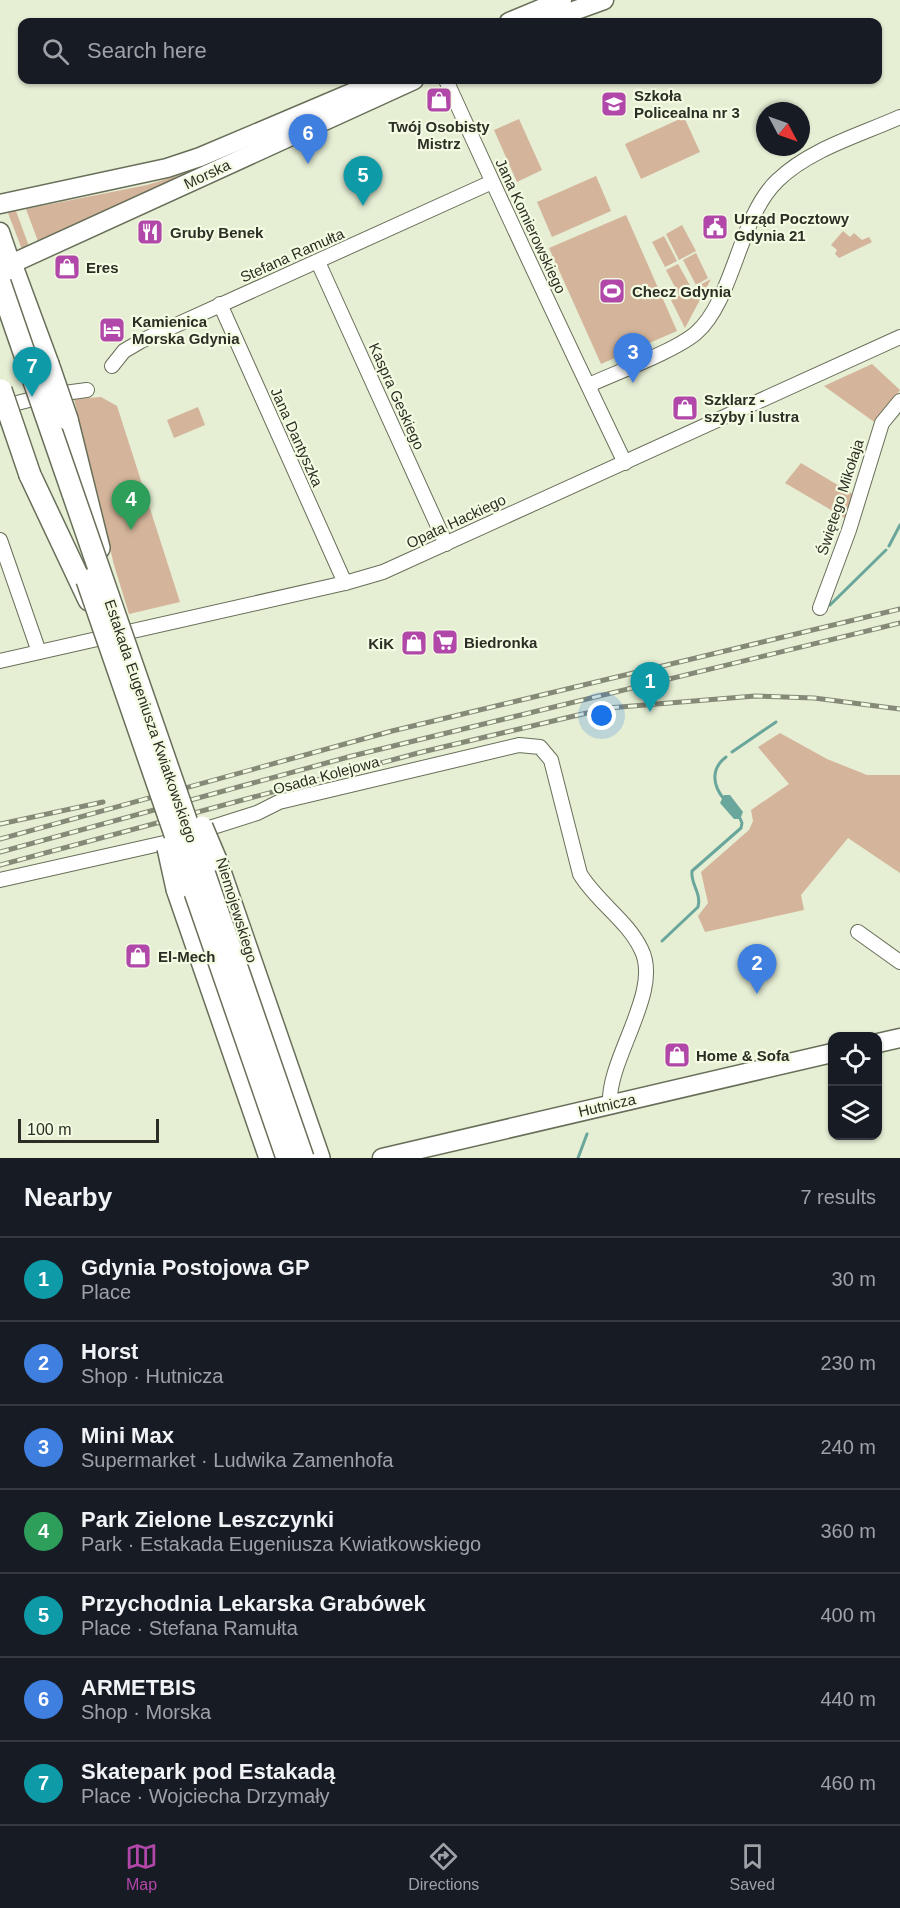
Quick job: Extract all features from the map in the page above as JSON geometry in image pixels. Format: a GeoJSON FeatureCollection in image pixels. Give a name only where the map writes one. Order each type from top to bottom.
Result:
{"type":"FeatureCollection","features":[{"type":"Feature","properties":{"kind":"highway"},"geometry":{"type":"LineString","coordinates":[[6,266],[48,364],[80,461],[111,628]]}},
{"type":"Feature","properties":{"kind":"highway","name":"Estakada Eugeniusza Kwiatkowskiego"},"geometry":{"type":"LineString","coordinates":[[0,283],[111,628]]}},
{"type":"Feature","properties":{"kind":"highway","name":"Estakada Eugeniusza Kwiatkowskiego"},"geometry":{"type":"LineString","coordinates":[[0,327],[156,754],[311,1152]]}},
{"type":"Feature","properties":{"kind":"highway"},"geometry":{"type":"LineString","coordinates":[[0,395],[30,475],[111,628]]}},
{"type":"Feature","properties":{"kind":"highway"},"geometry":{"type":"LineString","coordinates":[[156,754],[216,860],[276,1037],[311,1152]]}},
{"type":"Feature","properties":{"kind":"highway"},"geometry":{"type":"LineString","coordinates":[[156,754],[177,889],[234,1052],[275,1157]]}},
{"type":"Feature","properties":{"kind":"highway","name":"Estakada Eugeniusza Kwiatkowskiego"},"geometry":{"type":"LineString","coordinates":[[156,754],[264,1090],[275,1157]]}},
{"type":"Feature","properties":{"kind":"main road"},"geometry":{"type":"LineString","coordinates":[[554,18],[604,0]]}},
{"type":"Feature","properties":{"kind":"main road"},"geometry":{"type":"LineString","coordinates":[[518,18],[555,1]]}},
{"type":"Feature","properties":{"kind":"main road","name":"Morska"},"geometry":{"type":"LineString","coordinates":[[0,204],[178,165],[372,84]]}},
{"type":"Feature","properties":{"kind":"main road","name":"Morska"},"geometry":{"type":"LineString","coordinates":[[6,266],[405,84]]}},
{"type":"Feature","properties":{"kind":"main road"},"geometry":{"type":"LineString","coordinates":[[0,232],[6,266]]}},
{"type":"Feature","properties":{"kind":"main road"},"geometry":{"type":"LineString","coordinates":[[882,1042],[900,1038]]}},
{"type":"Feature","properties":{"kind":"main road","name":"Hutnicza"},"geometry":{"type":"LineString","coordinates":[[382,1158],[828,1054]]}},
{"type":"Feature","properties":{"kind":"street","name":"Jana Komierowskiego"},"geometry":{"type":"LineString","coordinates":[[448,84],[625,463]]}},
{"type":"Feature","properties":{"kind":"street"},"geometry":{"type":"LineString","coordinates":[[589,385],[680,343],[697,332],[713,309],[762,202],[779,179],[815,156],[900,117]]}},
{"type":"Feature","properties":{"kind":"street","name":"Stefana Ramułta"},"geometry":{"type":"LineString","coordinates":[[112,366],[124,351],[141,341],[492,182]]}},
{"type":"Feature","properties":{"kind":"street","name":"Kaspra Geskiego"},"geometry":{"type":"LineString","coordinates":[[318,262],[446,544]]}},
{"type":"Feature","properties":{"kind":"street","name":"Jana Dantyszka"},"geometry":{"type":"LineString","coordinates":[[220,304],[345,583]]}},
{"type":"Feature","properties":{"kind":"street","name":"Opata Hackiego"},"geometry":{"type":"LineString","coordinates":[[0,661],[345,583],[396,567],[900,337]]}},
{"type":"Feature","properties":{"kind":"street"},"geometry":{"type":"LineString","coordinates":[[0,395],[49,395],[87,390]]}},
{"type":"Feature","properties":{"kind":"street","name":"Świętego Mikołaja"},"geometry":{"type":"LineString","coordinates":[[820,608],[849,530],[882,423],[900,401]]}},
{"type":"Feature","properties":{"kind":"street"},"geometry":{"type":"LineString","coordinates":[[0,540],[39,652]]}},
{"type":"Feature","properties":{"kind":"street","name":"Osada Kolejowa"},"geometry":{"type":"LineString","coordinates":[[0,880],[156,846],[257,813],[279,802],[519,745],[540,747],[551,760],[580,874],[590,891],[635,940],[645,959],[641,1001],[613,1074],[610,1104]]}},
{"type":"Feature","properties":{"kind":"street"},"geometry":{"type":"LineString","coordinates":[[183,837],[178,860],[199,902],[264,1090]]}},
{"type":"Feature","properties":{"kind":"street","name":"Niemojewskiego"},"geometry":{"type":"LineString","coordinates":[[183,837],[201,852],[213,897],[285,1107],[311,1152]]}},
{"type":"Feature","properties":{"kind":"street"},"geometry":{"type":"LineString","coordinates":[[858,932],[900,962]]}},
{"type":"Feature","properties":{"kind":"shaded area"},"geometry":{"type":"Polygon","coordinates":[[[684,117],[700,152],[641,179],[625,144],[684,117]]]}},
{"type":"Feature","properties":{"kind":"shaded area"},"geometry":{"type":"Polygon","coordinates":[[[519,119],[542,170],[517,182],[494,130],[519,119]]]}},
{"type":"Feature","properties":{"kind":"shaded area"},"geometry":{"type":"Polygon","coordinates":[[[212,165],[39,244],[26,209],[147,185],[212,165]]]}},
{"type":"Feature","properties":{"kind":"shaded area"},"geometry":{"type":"Polygon","coordinates":[[[596,176],[611,211],[552,237],[537,202],[596,176]]]}},
{"type":"Feature","properties":{"kind":"shaded area"},"geometry":{"type":"Polygon","coordinates":[[[16,211],[30,249],[23,252],[8,213],[16,211]]]}},
{"type":"Feature","properties":{"kind":"shaded area"},"geometry":{"type":"Polygon","coordinates":[[[626,215],[677,331],[601,364],[549,248],[626,215]]]}},
{"type":"Feature","properties":{"kind":"shaded area"},"geometry":{"type":"Polygon","coordinates":[[[682,225],[696,251],[679,260],[666,234],[682,225]]]}},
{"type":"Feature","properties":{"kind":"shaded area"},"geometry":{"type":"Polygon","coordinates":[[[843,231],[850,237],[854,233],[862,240],[869,237],[872,242],[839,258],[835,254],[837,250],[831,245],[843,231]]]}},
{"type":"Feature","properties":{"kind":"shaded area"},"geometry":{"type":"Polygon","coordinates":[[[664,236],[677,261],[665,267],[652,242],[664,236]]]}},
{"type":"Feature","properties":{"kind":"shaded area"},"geometry":{"type":"Polygon","coordinates":[[[696,253],[708,278],[696,285],[683,260],[696,253]]]}},
{"type":"Feature","properties":{"kind":"shaded area"},"geometry":{"type":"Polygon","coordinates":[[[678,264],[692,289],[711,279],[685,328],[671,300],[681,294],[679,295],[666,270],[678,264]]]}},
{"type":"Feature","properties":{"kind":"shaded area"},"geometry":{"type":"Polygon","coordinates":[[[872,364],[900,390],[877,424],[824,386],[872,364]]]}},
{"type":"Feature","properties":{"kind":"shaded area"},"geometry":{"type":"Polygon","coordinates":[[[101,397],[117,406],[180,602],[129,614],[114,565],[74,399],[101,397]]]}},
{"type":"Feature","properties":{"kind":"shaded area"},"geometry":{"type":"Polygon","coordinates":[[[198,407],[205,425],[174,438],[167,420],[198,407]]]}},
{"type":"Feature","properties":{"kind":"shaded area"},"geometry":{"type":"Polygon","coordinates":[[[801,463],[856,496],[848,520],[785,483],[801,463]]]}},
{"type":"Feature","properties":{"kind":"shaded area"},"geometry":{"type":"Polygon","coordinates":[[[780,733],[827,759],[867,775],[900,775],[900,873],[848,838],[801,895],[804,910],[705,932],[698,916],[708,903],[701,872],[749,830],[753,821],[751,810],[789,784],[758,747],[780,733]]]}},
{"type":"Feature","properties":{"kind":"water"},"geometry":{"type":"Polygon","coordinates":[[[724,795],[730,795],[743,812],[740,819],[734,819],[720,803],[724,795]]]}},
{"type":"Feature","properties":{"kind":"waterway"},"geometry":{"type":"LineString","coordinates":[[889,546],[900,525]]}},
{"type":"Feature","properties":{"kind":"waterway"},"geometry":{"type":"LineString","coordinates":[[830,605],[886,550]]}},
{"type":"Feature","properties":{"kind":"waterway"},"geometry":{"type":"LineString","coordinates":[[732,752],[776,722]]}},
{"type":"Feature","properties":{"kind":"waterway"},"geometry":{"type":"LineString","coordinates":[[724,799],[717,789],[715,772],[726,757]]}},
{"type":"Feature","properties":{"kind":"waterway"},"geometry":{"type":"LineString","coordinates":[[662,941],[698,907],[699,902],[692,871],[741,828],[742,823],[739,816]]}},
{"type":"Feature","properties":{"kind":"waterway"},"geometry":{"type":"LineString","coordinates":[[578,1158],[587,1134]]}},
{"type":"Feature","properties":{"kind":"railway"},"geometry":{"type":"LineString","coordinates":[[0,839],[392,731],[900,609]]}},
{"type":"Feature","properties":{"kind":"railway"},"geometry":{"type":"LineString","coordinates":[[0,852],[352,756],[900,623]]}},
{"type":"Feature","properties":{"kind":"railway"},"geometry":{"type":"LineString","coordinates":[[0,865],[422,752],[608,708],[755,696],[814,698],[900,709]]}},
{"type":"Feature","properties":{"kind":"railway"},"geometry":{"type":"LineString","coordinates":[[0,824],[103,802]]}},
{"type":"Feature","properties":{"kind":"place","name":"Twój Osobisty Mistrz"},"geometry":{"type":"Point","coordinates":[439,100]}},
{"type":"Feature","properties":{"kind":"place","name":"Szkoła Policealna nr 3"},"geometry":{"type":"Point","coordinates":[614,104]}},
{"type":"Feature","properties":{"kind":"place","name":"ARMETBIS"},"geometry":{"type":"Point","coordinates":[308,164]}},
{"type":"Feature","properties":{"kind":"place","name":"Przychodnia Lekarska Grabówek"},"geometry":{"type":"Point","coordinates":[363,206]}},
{"type":"Feature","properties":{"kind":"place","name":"Urząd Pocztowy Gdynia 21"},"geometry":{"type":"Point","coordinates":[715,227]}},
{"type":"Feature","properties":{"kind":"place","name":"Gruby Benek"},"geometry":{"type":"Point","coordinates":[150,232]}},
{"type":"Feature","properties":{"kind":"place","name":"Eres"},"geometry":{"type":"Point","coordinates":[67,267]}},
{"type":"Feature","properties":{"kind":"place","name":"Checz Gdynia"},"geometry":{"type":"Point","coordinates":[612,291]}},
{"type":"Feature","properties":{"kind":"place","name":"Kamienica Morska Gdynia"},"geometry":{"type":"Point","coordinates":[112,330]}},
{"type":"Feature","properties":{"kind":"place","name":"Mini Max"},"geometry":{"type":"Point","coordinates":[633,383]}},
{"type":"Feature","properties":{"kind":"place","name":"Skatepark pod Estakadą"},"geometry":{"type":"Point","coordinates":[32,397]}},
{"type":"Feature","properties":{"kind":"place","name":"Szklarz - szyby i lustra"},"geometry":{"type":"Point","coordinates":[685,408]}},
{"type":"Feature","properties":{"kind":"place","name":"Park Zielone Leszczynki"},"geometry":{"type":"Point","coordinates":[131,530]}},
{"type":"Feature","properties":{"kind":"place","name":"Biedronka"},"geometry":{"type":"Point","coordinates":[445,642]}},
{"type":"Feature","properties":{"kind":"place","name":"KiK"},"geometry":{"type":"Point","coordinates":[414,643]}},
{"type":"Feature","properties":{"kind":"place","name":"Gdynia Postojowa GP"},"geometry":{"type":"Point","coordinates":[650,712]}},
{"type":"Feature","properties":{"kind":"place","name":"El-Mech"},"geometry":{"type":"Point","coordinates":[138,956]}},
{"type":"Feature","properties":{"kind":"place","name":"Horst"},"geometry":{"type":"Point","coordinates":[757,994]}},
{"type":"Feature","properties":{"kind":"place","name":"Home & Sofa"},"geometry":{"type":"Point","coordinates":[677,1055]}}]}
